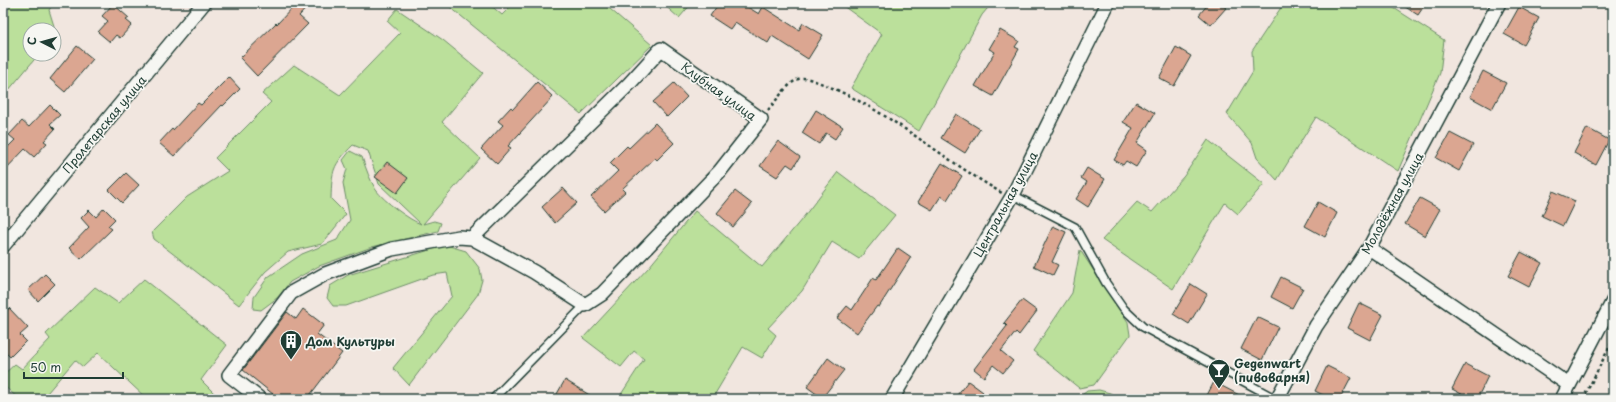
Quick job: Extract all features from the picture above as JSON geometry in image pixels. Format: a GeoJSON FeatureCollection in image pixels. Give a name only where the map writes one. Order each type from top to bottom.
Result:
{"type":"FeatureCollection","features":[{"type":"Feature","properties":{"kind":"street","name":"Пролетарская улица"},"geometry":{"type":"LineString","coordinates":[[3,246],[204,3]]}},
{"type":"Feature","properties":{"kind":"street","name":"Центральная улица"},"geometry":{"type":"LineString","coordinates":[[892,399],[1012,196],[1108,3]]}},
{"type":"Feature","properties":{"kind":"street","name":"Молодёжная улица"},"geometry":{"type":"LineString","coordinates":[[1276,399],[1316,326],[1369,248],[1499,3]]}},
{"type":"Feature","properties":{"kind":"street","name":"Клубная улица"},"geometry":{"type":"LineString","coordinates":[[472,238],[629,84],[661,49],[761,119],[720,171],[602,294],[585,304]]}},
{"type":"Feature","properties":{"kind":"street"},"geometry":{"type":"LineString","coordinates":[[252,397],[229,375],[291,293],[325,274],[392,249],[459,237],[472,238],[534,272],[585,304]]}},
{"type":"Feature","properties":{"kind":"street"},"geometry":{"type":"LineString","coordinates":[[1369,248],[1568,385]]}},
{"type":"Feature","properties":{"kind":"street"},"geometry":{"type":"LineString","coordinates":[[1562,399],[1613,300]]}},
{"type":"Feature","properties":{"kind":"lane"},"geometry":{"type":"LineString","coordinates":[[1012,196],[1075,227],[1106,283],[1124,309],[1143,327],[1276,399]]}},
{"type":"Feature","properties":{"kind":"lane"},"geometry":{"type":"LineString","coordinates":[[493,399],[585,304]]}},
{"type":"Feature","properties":{"kind":"path"},"geometry":{"type":"LineString","coordinates":[[761,119],[793,81],[803,78],[814,81],[843,92],[979,180],[1012,196]]}},
{"type":"Feature","properties":{"kind":"path"},"geometry":{"type":"LineString","coordinates":[[1583,399],[1613,340]]}},
{"type":"Feature","properties":{"kind":"green space"},"geometry":{"type":"Polygon","coordinates":[[[3,3],[54,3],[49,10],[53,22],[22,22],[22,62],[32,62],[3,97],[3,3]]]}},
{"type":"Feature","properties":{"kind":"green space"},"geometry":{"type":"Polygon","coordinates":[[[454,3],[488,3],[502,15],[514,3],[603,3],[652,45],[581,114],[450,7],[454,3]]]}},
{"type":"Feature","properties":{"kind":"green space"},"geometry":{"type":"Polygon","coordinates":[[[662,3],[692,3],[679,18],[662,3]]]}},
{"type":"Feature","properties":{"kind":"green space"},"geometry":{"type":"Polygon","coordinates":[[[839,3],[992,3],[982,15],[919,131],[851,88],[882,34],[839,3]]]}},
{"type":"Feature","properties":{"kind":"green space"},"geometry":{"type":"Polygon","coordinates":[[[1284,3],[1386,3],[1444,40],[1440,73],[1398,171],[1316,117],[1277,180],[1257,158],[1252,143],[1227,114],[1253,71],[1252,51],[1284,3]]]}},
{"type":"Feature","properties":{"kind":"green space"},"geometry":{"type":"Polygon","coordinates":[[[397,9],[443,40],[483,73],[442,122],[480,158],[423,224],[434,221],[441,223],[438,231],[372,247],[319,266],[290,282],[277,298],[261,310],[253,309],[254,297],[268,277],[302,254],[337,240],[350,220],[343,183],[347,169],[343,160],[350,151],[362,157],[376,190],[391,205],[421,224],[379,184],[368,151],[353,145],[341,158],[334,169],[332,181],[331,199],[346,214],[322,244],[288,252],[265,272],[239,305],[154,239],[152,232],[187,197],[228,171],[215,158],[271,102],[262,94],[294,65],[340,95],[400,33],[387,21],[397,9]]]}},
{"type":"Feature","properties":{"kind":"green space"},"geometry":{"type":"Polygon","coordinates":[[[1208,140],[1264,184],[1238,214],[1225,203],[1173,289],[1102,240],[1137,202],[1152,212],[1184,176],[1208,140]]]}},
{"type":"Feature","properties":{"kind":"green space"},"geometry":{"type":"Polygon","coordinates":[[[838,172],[895,215],[859,259],[832,242],[802,291],[768,328],[776,335],[762,358],[743,347],[712,399],[618,399],[644,359],[634,351],[621,367],[583,338],[649,267],[695,211],[762,267],[802,219],[838,172]]]}},
{"type":"Feature","properties":{"kind":"green space"},"geometry":{"type":"Polygon","coordinates":[[[446,245],[466,251],[480,269],[482,280],[478,294],[409,385],[393,368],[452,296],[447,273],[433,275],[346,306],[333,306],[327,298],[330,286],[348,275],[446,245]]]}},
{"type":"Feature","properties":{"kind":"green space"},"geometry":{"type":"Polygon","coordinates":[[[1080,250],[1128,322],[1130,335],[1094,385],[1079,388],[1033,351],[1072,293],[1080,250]]]}},
{"type":"Feature","properties":{"kind":"green space"},"geometry":{"type":"Polygon","coordinates":[[[144,279],[227,345],[201,380],[214,393],[215,399],[147,399],[98,353],[83,367],[75,360],[42,399],[19,399],[3,385],[3,375],[15,364],[22,369],[50,339],[46,334],[95,287],[118,303],[144,279]]]}},
{"type":"Feature","properties":{"kind":"green space"},"geometry":{"type":"Polygon","coordinates":[[[1099,390],[1110,393],[1120,399],[1077,399],[1087,391],[1099,390]]]}},
{"type":"Feature","properties":{"kind":"building"},"geometry":{"type":"Polygon","coordinates":[[[297,3],[311,3],[299,16],[308,24],[257,76],[240,58],[276,23],[277,24],[297,3]]]}},
{"type":"Feature","properties":{"kind":"building"},"geometry":{"type":"Polygon","coordinates":[[[719,3],[741,3],[759,14],[763,7],[799,30],[803,23],[823,35],[808,59],[772,36],[768,43],[735,22],[730,29],[710,16],[719,3]]]}},
{"type":"Feature","properties":{"kind":"building"},"geometry":{"type":"Polygon","coordinates":[[[1209,3],[1220,3],[1226,8],[1211,25],[1199,15],[1209,3]]]}},
{"type":"Feature","properties":{"kind":"building"},"geometry":{"type":"Polygon","coordinates":[[[1399,3],[1426,3],[1418,15],[1399,3]]]}},
{"type":"Feature","properties":{"kind":"building"},"geometry":{"type":"Polygon","coordinates":[[[113,4],[129,18],[126,20],[132,25],[120,38],[116,35],[110,42],[98,32],[108,21],[102,16],[113,4]]]}},
{"type":"Feature","properties":{"kind":"building"},"geometry":{"type":"Polygon","coordinates":[[[1519,7],[1539,18],[1524,45],[1504,34],[1519,7]]]}},
{"type":"Feature","properties":{"kind":"building"},"geometry":{"type":"Polygon","coordinates":[[[1000,30],[1019,41],[1015,47],[1019,49],[993,96],[975,86],[995,52],[989,49],[1000,30]]]}},
{"type":"Feature","properties":{"kind":"building"},"geometry":{"type":"Polygon","coordinates":[[[77,46],[93,59],[65,92],[50,79],[77,46]]]}},
{"type":"Feature","properties":{"kind":"building"},"geometry":{"type":"Polygon","coordinates":[[[1176,47],[1191,56],[1174,86],[1159,78],[1176,47]]]}},
{"type":"Feature","properties":{"kind":"building"},"geometry":{"type":"Polygon","coordinates":[[[1483,71],[1506,83],[1492,109],[1470,97],[1483,71]]]}},
{"type":"Feature","properties":{"kind":"building"},"geometry":{"type":"Polygon","coordinates":[[[229,77],[240,89],[223,106],[222,105],[174,156],[159,143],[198,103],[201,105],[229,77]]]}},
{"type":"Feature","properties":{"kind":"building"},"geometry":{"type":"Polygon","coordinates":[[[537,82],[553,97],[508,146],[511,148],[497,164],[481,149],[503,125],[498,121],[511,107],[513,109],[537,82]]]}},
{"type":"Feature","properties":{"kind":"building"},"geometry":{"type":"Polygon","coordinates":[[[674,83],[687,97],[667,117],[653,102],[674,83]]]}},
{"type":"Feature","properties":{"kind":"building"},"geometry":{"type":"Polygon","coordinates":[[[1136,102],[1155,113],[1137,143],[1147,150],[1136,167],[1126,161],[1123,165],[1114,160],[1133,128],[1123,122],[1136,102]]]}},
{"type":"Feature","properties":{"kind":"building"},"geometry":{"type":"Polygon","coordinates":[[[50,105],[60,115],[50,124],[55,129],[44,141],[47,143],[34,157],[25,149],[3,172],[3,152],[15,140],[9,135],[22,121],[29,127],[50,105]]]}},
{"type":"Feature","properties":{"kind":"building"},"geometry":{"type":"Polygon","coordinates":[[[816,110],[843,127],[835,139],[826,133],[819,144],[802,133],[816,110]]]}},
{"type":"Feature","properties":{"kind":"building"},"geometry":{"type":"Polygon","coordinates":[[[956,114],[980,129],[965,153],[941,138],[956,114]]]}},
{"type":"Feature","properties":{"kind":"building"},"geometry":{"type":"Polygon","coordinates":[[[655,123],[674,143],[657,160],[655,158],[622,189],[625,192],[604,211],[591,197],[618,171],[610,163],[627,146],[629,148],[655,123]]]}},
{"type":"Feature","properties":{"kind":"building"},"geometry":{"type":"Polygon","coordinates":[[[1587,128],[1609,140],[1596,165],[1574,153],[1587,128]]]}},
{"type":"Feature","properties":{"kind":"building"},"geometry":{"type":"Polygon","coordinates":[[[1450,133],[1473,145],[1459,171],[1436,158],[1450,133]]]}},
{"type":"Feature","properties":{"kind":"building"},"geometry":{"type":"Polygon","coordinates":[[[778,141],[800,157],[793,168],[787,164],[777,177],[760,166],[778,141]]]}},
{"type":"Feature","properties":{"kind":"building"},"geometry":{"type":"Polygon","coordinates":[[[387,162],[408,178],[397,193],[375,177],[387,162]]]}},
{"type":"Feature","properties":{"kind":"building"},"geometry":{"type":"Polygon","coordinates":[[[942,163],[962,176],[947,200],[941,196],[932,210],[918,202],[942,163]]]}},
{"type":"Feature","properties":{"kind":"building"},"geometry":{"type":"Polygon","coordinates":[[[1087,168],[1105,179],[1088,207],[1076,199],[1087,182],[1081,178],[1087,168]]]}},
{"type":"Feature","properties":{"kind":"building"},"geometry":{"type":"Polygon","coordinates":[[[126,173],[139,185],[122,203],[109,190],[126,173]]]}},
{"type":"Feature","properties":{"kind":"building"},"geometry":{"type":"Polygon","coordinates":[[[563,188],[577,203],[555,223],[542,207],[563,188]]]}},
{"type":"Feature","properties":{"kind":"building"},"geometry":{"type":"Polygon","coordinates":[[[735,191],[752,204],[733,227],[717,213],[735,191]]]}},
{"type":"Feature","properties":{"kind":"building"},"geometry":{"type":"Polygon","coordinates":[[[1553,191],[1575,201],[1563,226],[1542,216],[1553,191]]]}},
{"type":"Feature","properties":{"kind":"building"},"geometry":{"type":"Polygon","coordinates":[[[1420,198],[1440,209],[1425,236],[1405,224],[1420,198]]]}},
{"type":"Feature","properties":{"kind":"building"},"geometry":{"type":"Polygon","coordinates":[[[1318,202],[1337,213],[1325,237],[1305,226],[1318,202]]]}},
{"type":"Feature","properties":{"kind":"building"},"geometry":{"type":"Polygon","coordinates":[[[104,208],[115,219],[108,226],[112,229],[81,259],[69,248],[89,227],[81,218],[89,210],[96,217],[104,208]]]}},
{"type":"Feature","properties":{"kind":"building"},"geometry":{"type":"Polygon","coordinates":[[[1053,226],[1066,232],[1052,262],[1058,265],[1053,275],[1034,266],[1053,226]]]}},
{"type":"Feature","properties":{"kind":"building"},"geometry":{"type":"Polygon","coordinates":[[[898,248],[911,257],[879,307],[877,306],[857,333],[837,318],[847,306],[852,310],[873,278],[876,280],[898,248]]]}},
{"type":"Feature","properties":{"kind":"building"},"geometry":{"type":"Polygon","coordinates":[[[1521,252],[1542,263],[1529,287],[1508,276],[1521,252]]]}},
{"type":"Feature","properties":{"kind":"building"},"geometry":{"type":"Polygon","coordinates":[[[45,274],[55,284],[38,301],[28,290],[45,274]]]}},
{"type":"Feature","properties":{"kind":"building"},"geometry":{"type":"Polygon","coordinates":[[[1281,277],[1303,288],[1292,308],[1271,297],[1281,277]]]}},
{"type":"Feature","properties":{"kind":"building"},"geometry":{"type":"Polygon","coordinates":[[[1191,284],[1207,294],[1189,324],[1173,314],[1191,284]]]}},
{"type":"Feature","properties":{"kind":"building"},"geometry":{"type":"Polygon","coordinates":[[[1022,300],[1037,311],[1019,335],[1016,332],[1001,351],[1013,361],[1003,373],[993,365],[984,377],[974,369],[1007,326],[1004,323],[1022,300]]]}},
{"type":"Feature","properties":{"kind":"building"},"geometry":{"type":"Polygon","coordinates":[[[1359,303],[1383,315],[1370,340],[1347,328],[1359,303]]]}},
{"type":"Feature","properties":{"kind":"building"},"geometry":{"type":"Polygon","coordinates":[[[9,308],[28,328],[20,335],[26,341],[10,357],[3,350],[3,315],[9,308]]]}},
{"type":"Feature","properties":{"kind":"building","name":"Дом Культуры"},"geometry":{"type":"Polygon","coordinates":[[[303,309],[324,325],[317,334],[342,353],[307,399],[279,399],[243,370],[287,312],[296,319],[303,309]]]}},
{"type":"Feature","properties":{"kind":"building"},"geometry":{"type":"Polygon","coordinates":[[[1257,317],[1278,327],[1262,360],[1241,349],[1257,317]]]}},
{"type":"Feature","properties":{"kind":"building"},"geometry":{"type":"Polygon","coordinates":[[[828,358],[844,370],[822,398],[807,387],[828,358]]]}},
{"type":"Feature","properties":{"kind":"building"},"geometry":{"type":"Polygon","coordinates":[[[1465,364],[1488,376],[1477,399],[1471,399],[1452,389],[1465,364]]]}},
{"type":"Feature","properties":{"kind":"building"},"geometry":{"type":"Polygon","coordinates":[[[1327,366],[1351,378],[1340,399],[1331,399],[1315,391],[1327,366]]]}},
{"type":"Feature","properties":{"kind":"building"},"geometry":{"type":"Polygon","coordinates":[[[565,380],[596,399],[554,399],[565,380]]]}},
{"type":"Feature","properties":{"kind":"building"},"geometry":{"type":"Polygon","coordinates":[[[968,381],[983,392],[978,399],[954,399],[968,381]]]}},
{"type":"Feature","properties":{"kind":"building","name":"Gegenwart (пивоварня)"},"geometry":{"type":"Polygon","coordinates":[[[1214,382],[1247,399],[1205,399],[1214,382]]]}},
{"type":"Feature","properties":{"kind":"place","name":"Дом Культуры"},"geometry":{"type":"Point","coordinates":[291,360]}},
{"type":"Feature","properties":{"kind":"place","name":"Gegenwart (пивоварня)"},"geometry":{"type":"Point","coordinates":[1219,390]}}]}
